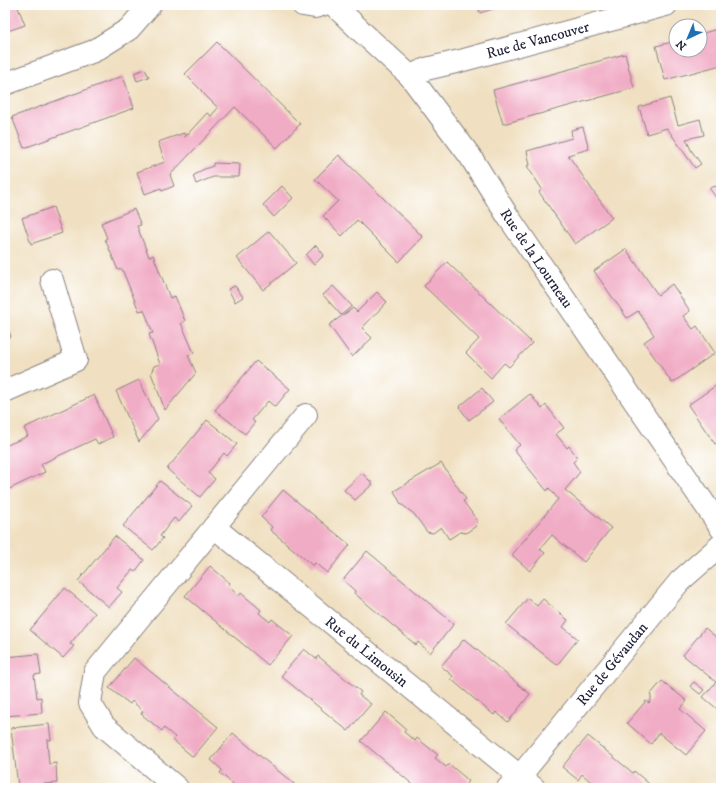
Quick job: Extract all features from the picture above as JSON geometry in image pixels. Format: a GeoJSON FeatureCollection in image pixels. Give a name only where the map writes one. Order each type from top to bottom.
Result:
{"type":"FeatureCollection","features":[{"type":"Feature","properties":{"kind":"street"},"geometry":{"type":"LineString","coordinates":[[5,84],[94,51],[129,29],[150,5]]}},
{"type":"Feature","properties":{"kind":"street"},"geometry":{"type":"LineString","coordinates":[[303,5],[315,7],[322,5]]}},
{"type":"Feature","properties":{"kind":"street","name":"Rue de la Lourneau"},"geometry":{"type":"LineString","coordinates":[[334,5],[362,33],[410,76],[470,156],[507,215],[721,528]]}},
{"type":"Feature","properties":{"kind":"street","name":"Rue de Vancouver"},"geometry":{"type":"LineString","coordinates":[[410,76],[426,69],[666,5]]}},
{"type":"Feature","properties":{"kind":"street"},"geometry":{"type":"LineString","coordinates":[[5,391],[76,360],[52,280]]}},
{"type":"Feature","properties":{"kind":"street"},"geometry":{"type":"LineString","coordinates":[[177,788],[104,726],[90,703],[95,672],[306,415]]}},
{"type":"Feature","properties":{"kind":"street","name":"Rue du Limousin"},"geometry":{"type":"LineString","coordinates":[[214,527],[521,784]]}},
{"type":"Feature","properties":{"kind":"street","name":"Rue de Gévaudan"},"geometry":{"type":"LineString","coordinates":[[521,784],[680,581],[721,544]]}},
{"type":"Feature","properties":{"kind":"building"},"geometry":{"type":"Polygon","coordinates":[[[5,5],[17,5],[25,25],[5,32],[5,5]]]}},
{"type":"Feature","properties":{"kind":"building"},"geometry":{"type":"Polygon","coordinates":[[[478,5],[506,5],[480,13],[478,5]]]}},
{"type":"Feature","properties":{"kind":"building"},"geometry":{"type":"Polygon","coordinates":[[[721,28],[721,65],[665,80],[656,46],[668,43],[668,58],[708,58],[708,32],[721,28]]]}},
{"type":"Feature","properties":{"kind":"building"},"geometry":{"type":"Polygon","coordinates":[[[217,42],[300,124],[277,148],[235,107],[170,175],[174,186],[162,191],[161,188],[145,194],[137,172],[165,162],[158,142],[184,133],[185,137],[207,113],[211,116],[218,108],[185,74],[217,42]]]}},
{"type":"Feature","properties":{"kind":"building"},"geometry":{"type":"Polygon","coordinates":[[[625,54],[634,88],[503,124],[493,90],[625,54]]]}},
{"type":"Feature","properties":{"kind":"building"},"geometry":{"type":"Polygon","coordinates":[[[145,69],[149,77],[137,81],[134,73],[145,69]]]}},
{"type":"Feature","properties":{"kind":"building"},"geometry":{"type":"Polygon","coordinates":[[[123,76],[134,108],[24,148],[12,117],[123,76]]]}},
{"type":"Feature","properties":{"kind":"building"},"geometry":{"type":"Polygon","coordinates":[[[670,98],[678,125],[700,119],[704,135],[686,139],[691,150],[701,164],[695,168],[667,128],[647,134],[639,107],[670,98]]]}},
{"type":"Feature","properties":{"kind":"building"},"geometry":{"type":"Polygon","coordinates":[[[583,127],[589,149],[568,155],[612,218],[575,244],[539,192],[542,189],[527,166],[530,165],[527,151],[572,138],[571,130],[583,127]]]}},
{"type":"Feature","properties":{"kind":"building"},"geometry":{"type":"Polygon","coordinates":[[[339,155],[423,237],[399,262],[357,220],[342,236],[323,216],[338,201],[315,179],[339,155]]]}},
{"type":"Feature","properties":{"kind":"building"},"geometry":{"type":"Polygon","coordinates":[[[5,159],[9,168],[5,169],[5,159]]]}},
{"type":"Feature","properties":{"kind":"building"},"geometry":{"type":"Polygon","coordinates":[[[213,163],[240,164],[239,177],[213,177],[196,184],[193,176],[202,170],[213,166],[213,163]]]}},
{"type":"Feature","properties":{"kind":"building"},"geometry":{"type":"Polygon","coordinates":[[[721,185],[721,204],[709,188],[721,185]]]}},
{"type":"Feature","properties":{"kind":"building"},"geometry":{"type":"Polygon","coordinates":[[[282,186],[293,198],[274,217],[263,205],[282,186]]]}},
{"type":"Feature","properties":{"kind":"building"},"geometry":{"type":"Polygon","coordinates":[[[53,207],[62,233],[31,244],[22,218],[53,207]]]}},
{"type":"Feature","properties":{"kind":"building"},"geometry":{"type":"Polygon","coordinates":[[[134,209],[141,225],[137,226],[149,257],[153,255],[170,298],[175,296],[185,321],[181,323],[194,353],[188,355],[196,373],[165,410],[151,373],[154,366],[160,364],[149,334],[153,333],[144,310],[139,311],[122,269],[118,270],[105,239],[107,238],[101,223],[134,209]]]}},
{"type":"Feature","properties":{"kind":"building"},"geometry":{"type":"Polygon","coordinates":[[[269,231],[296,263],[263,290],[237,258],[269,231]]]}},
{"type":"Feature","properties":{"kind":"building"},"geometry":{"type":"Polygon","coordinates":[[[316,245],[324,255],[314,265],[306,255],[316,245]]]}},
{"type":"Feature","properties":{"kind":"building"},"geometry":{"type":"Polygon","coordinates":[[[626,249],[658,295],[672,284],[690,311],[683,316],[693,329],[697,326],[715,353],[672,383],[644,342],[654,335],[638,311],[627,318],[594,271],[626,249]]]}},
{"type":"Feature","properties":{"kind":"building"},"geometry":{"type":"Polygon","coordinates":[[[447,262],[532,343],[509,367],[504,363],[491,378],[466,353],[479,339],[424,286],[447,262]]]}},
{"type":"Feature","properties":{"kind":"building"},"geometry":{"type":"Polygon","coordinates":[[[235,286],[243,297],[235,302],[228,289],[235,286]]]}},
{"type":"Feature","properties":{"kind":"building"},"geometry":{"type":"Polygon","coordinates":[[[333,286],[352,306],[341,315],[323,295],[333,286]]]}},
{"type":"Feature","properties":{"kind":"building"},"geometry":{"type":"Polygon","coordinates":[[[377,292],[387,302],[362,328],[372,338],[352,357],[329,325],[353,308],[357,312],[377,292]]]}},
{"type":"Feature","properties":{"kind":"building"},"geometry":{"type":"Polygon","coordinates":[[[5,320],[11,337],[5,339],[5,320]]]}},
{"type":"Feature","properties":{"kind":"building"},"geometry":{"type":"Polygon","coordinates":[[[256,361],[290,389],[275,407],[268,401],[252,420],[255,422],[245,434],[215,410],[256,361]]]}},
{"type":"Feature","properties":{"kind":"building"},"geometry":{"type":"Polygon","coordinates":[[[139,380],[158,419],[139,442],[116,391],[139,380]]]}},
{"type":"Feature","properties":{"kind":"building"},"geometry":{"type":"Polygon","coordinates":[[[721,382],[721,440],[715,444],[688,405],[721,382]]]}},
{"type":"Feature","properties":{"kind":"building"},"geometry":{"type":"Polygon","coordinates":[[[482,388],[493,402],[469,420],[459,407],[482,388]]]}},
{"type":"Feature","properties":{"kind":"building"},"geometry":{"type":"Polygon","coordinates":[[[530,394],[542,409],[546,405],[564,428],[556,434],[567,448],[569,446],[578,458],[573,462],[580,472],[565,490],[611,528],[584,562],[552,535],[540,549],[545,553],[530,571],[512,555],[558,499],[549,488],[547,491],[514,450],[520,445],[499,419],[530,394]]]}},
{"type":"Feature","properties":{"kind":"building"},"geometry":{"type":"Polygon","coordinates":[[[94,395],[113,437],[98,444],[95,439],[41,464],[45,472],[5,491],[5,446],[28,436],[24,428],[94,395]]]}},
{"type":"Feature","properties":{"kind":"building"},"geometry":{"type":"Polygon","coordinates":[[[207,420],[237,444],[227,456],[224,453],[208,473],[215,479],[200,497],[167,469],[207,420]]]}},
{"type":"Feature","properties":{"kind":"building"},"geometry":{"type":"Polygon","coordinates":[[[441,463],[466,499],[463,501],[477,520],[476,526],[466,533],[460,532],[449,539],[441,527],[433,533],[427,532],[414,514],[401,504],[394,491],[441,463]]]}},
{"type":"Feature","properties":{"kind":"building"},"geometry":{"type":"Polygon","coordinates":[[[362,473],[373,484],[355,500],[344,490],[362,473]]]}},
{"type":"Feature","properties":{"kind":"building"},"geometry":{"type":"Polygon","coordinates":[[[160,481],[192,506],[179,522],[174,518],[160,536],[163,538],[153,550],[123,526],[160,481]]]}},
{"type":"Feature","properties":{"kind":"building"},"geometry":{"type":"Polygon","coordinates":[[[283,490],[350,545],[327,573],[315,563],[313,566],[270,530],[272,527],[261,517],[283,490]]]}},
{"type":"Feature","properties":{"kind":"building"},"geometry":{"type":"Polygon","coordinates":[[[115,536],[144,560],[135,572],[132,570],[117,588],[122,592],[109,607],[78,581],[115,536]]]}},
{"type":"Feature","properties":{"kind":"building"},"geometry":{"type":"Polygon","coordinates":[[[367,551],[454,624],[430,653],[418,642],[416,645],[354,593],[355,591],[343,580],[367,551]]]}},
{"type":"Feature","properties":{"kind":"building"},"geometry":{"type":"Polygon","coordinates":[[[210,566],[230,583],[228,586],[239,596],[241,593],[261,610],[259,613],[270,622],[272,619],[293,636],[268,665],[185,596],[210,566]]]}},
{"type":"Feature","properties":{"kind":"building"},"geometry":{"type":"Polygon","coordinates":[[[65,588],[95,613],[70,644],[74,646],[63,658],[30,630],[65,588]]]}},
{"type":"Feature","properties":{"kind":"building"},"geometry":{"type":"Polygon","coordinates":[[[528,598],[537,606],[543,599],[568,620],[563,627],[578,639],[557,665],[506,624],[528,598]]]}},
{"type":"Feature","properties":{"kind":"building"},"geometry":{"type":"Polygon","coordinates":[[[705,628],[721,641],[721,712],[703,697],[716,682],[683,655],[705,628]]]}},
{"type":"Feature","properties":{"kind":"building"},"geometry":{"type":"Polygon","coordinates":[[[464,639],[530,694],[508,722],[496,712],[494,715],[472,697],[451,679],[453,676],[441,666],[464,639]]]}},
{"type":"Feature","properties":{"kind":"building"},"geometry":{"type":"Polygon","coordinates":[[[304,649],[316,659],[318,656],[361,692],[359,695],[371,704],[348,731],[281,676],[304,649]]]}},
{"type":"Feature","properties":{"kind":"building"},"geometry":{"type":"Polygon","coordinates":[[[38,654],[41,674],[34,675],[37,698],[41,697],[42,713],[5,716],[5,657],[38,654]]]}},
{"type":"Feature","properties":{"kind":"building"},"geometry":{"type":"Polygon","coordinates":[[[134,658],[218,727],[193,757],[173,740],[175,737],[164,728],[162,731],[141,714],[143,711],[132,701],[130,704],[109,688],[134,658]]]}},
{"type":"Feature","properties":{"kind":"building"},"geometry":{"type":"Polygon","coordinates":[[[662,681],[687,701],[680,709],[706,731],[686,755],[659,733],[651,744],[627,723],[646,701],[649,703],[651,700],[650,695],[662,681]]]}},
{"type":"Feature","properties":{"kind":"building"},"geometry":{"type":"Polygon","coordinates":[[[694,682],[704,690],[700,694],[690,686],[694,682]]]}},
{"type":"Feature","properties":{"kind":"building"},"geometry":{"type":"Polygon","coordinates":[[[386,712],[406,729],[404,732],[415,741],[417,738],[438,755],[435,758],[446,767],[449,764],[469,781],[463,788],[417,788],[361,741],[386,712]]]}},
{"type":"Feature","properties":{"kind":"building"},"geometry":{"type":"Polygon","coordinates":[[[49,724],[51,740],[47,740],[49,764],[56,763],[57,783],[18,786],[11,728],[49,724]]]}},
{"type":"Feature","properties":{"kind":"building"},"geometry":{"type":"Polygon","coordinates":[[[233,733],[299,788],[238,788],[220,773],[222,770],[211,760],[233,733]]]}},
{"type":"Feature","properties":{"kind":"building"},"geometry":{"type":"Polygon","coordinates":[[[588,736],[633,773],[634,771],[654,788],[598,788],[582,774],[578,780],[562,767],[588,736]]]}}]}
